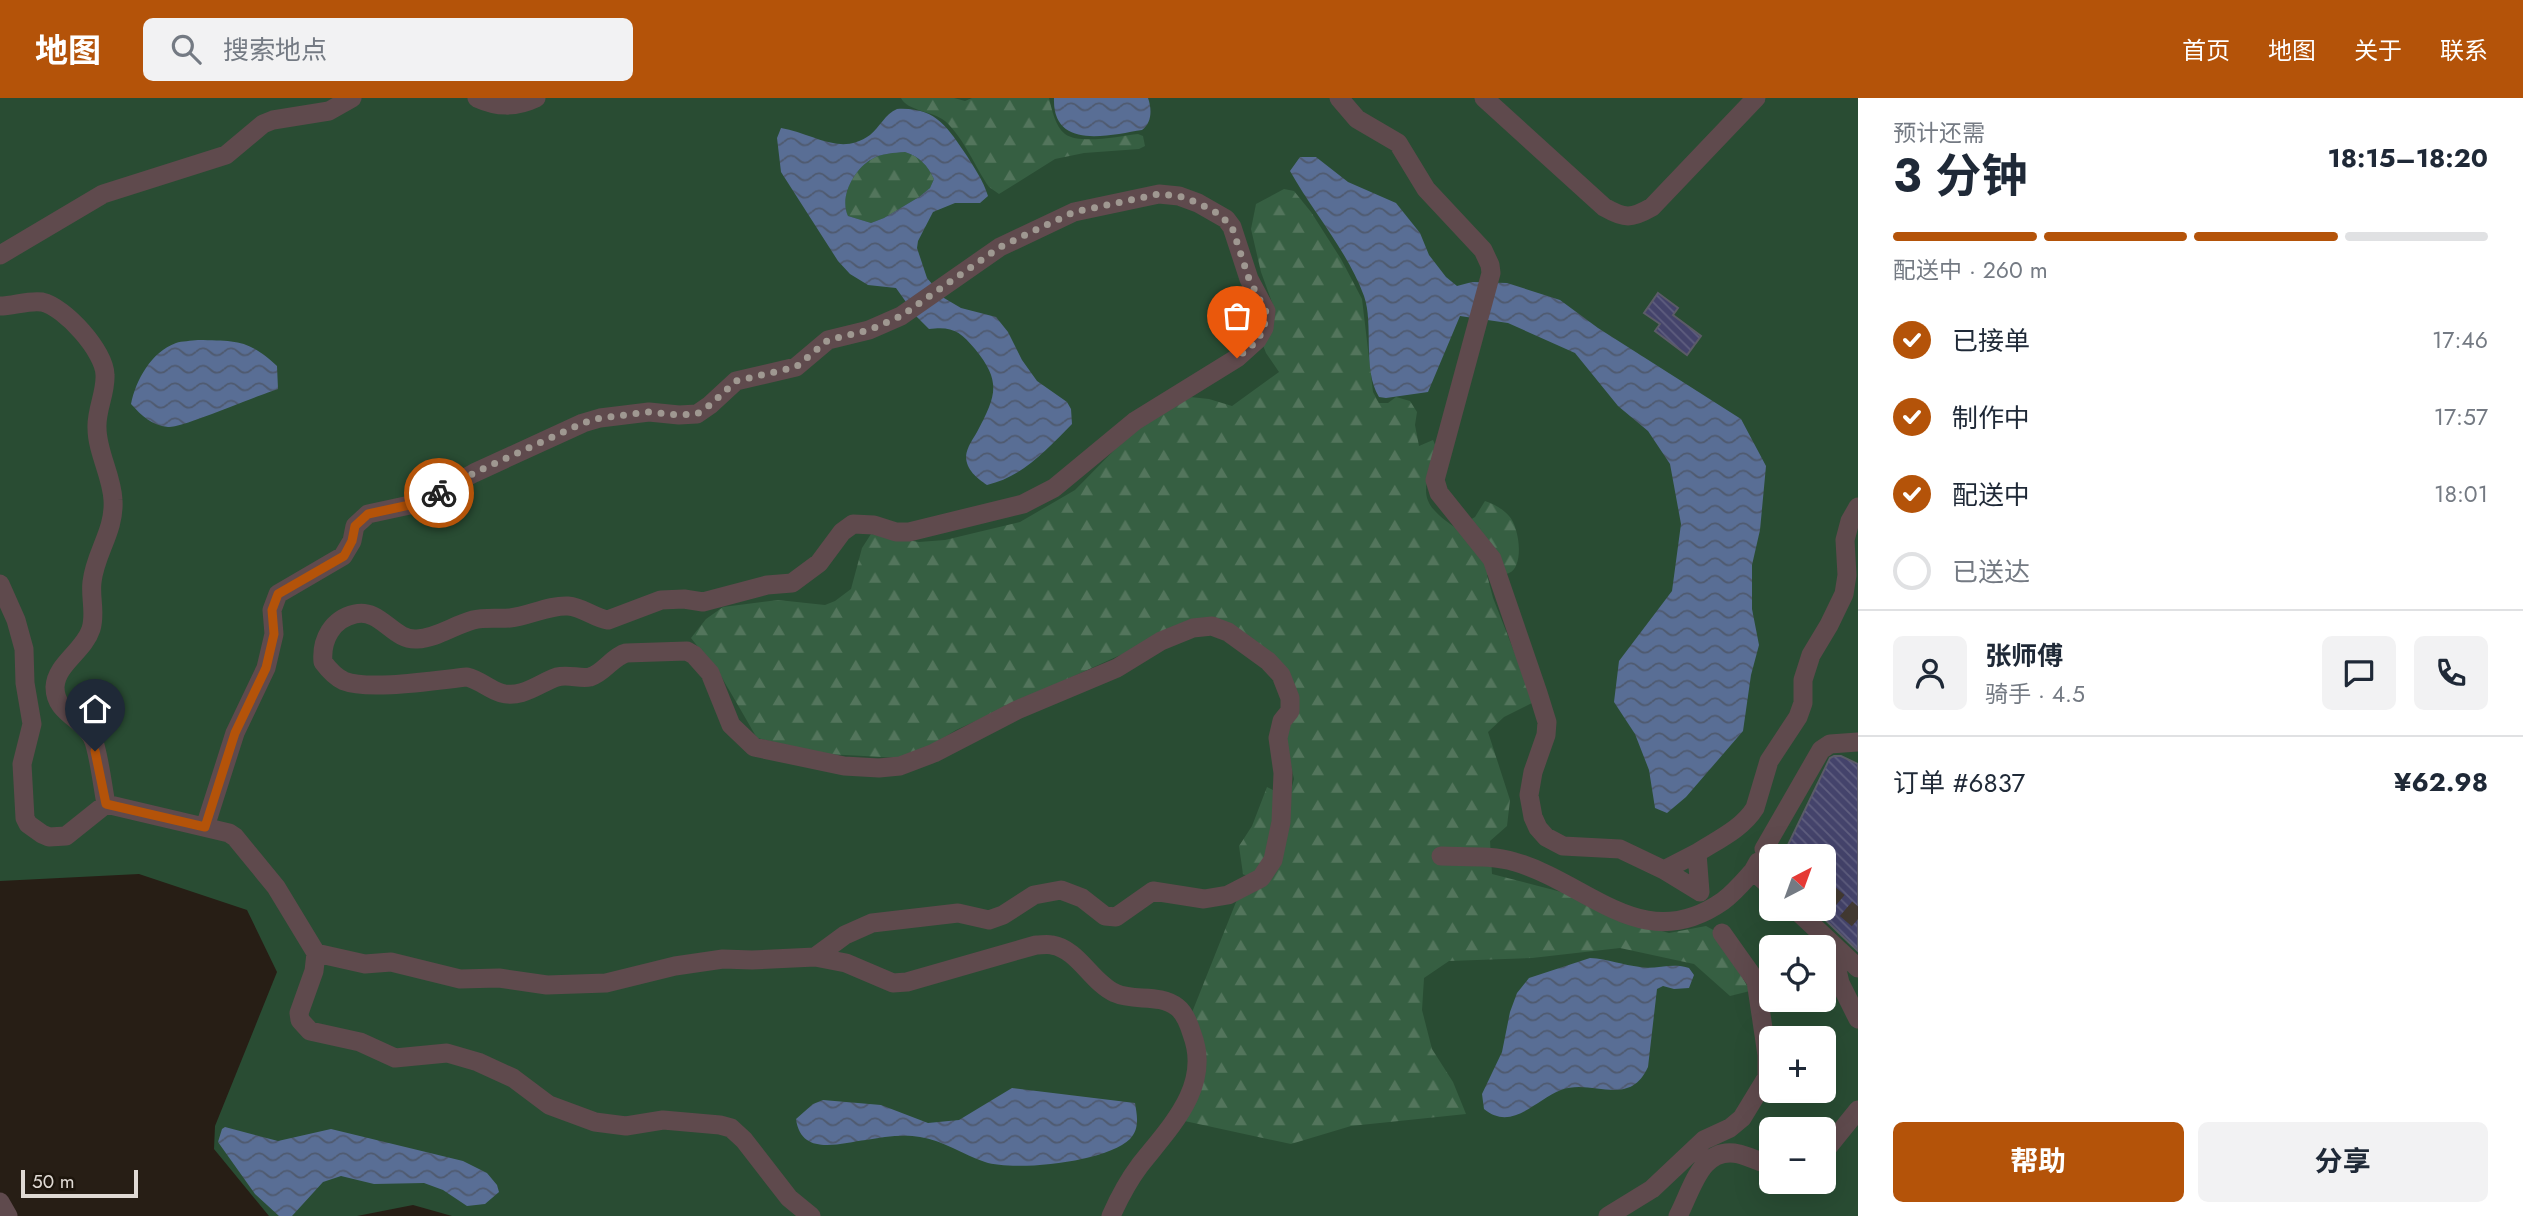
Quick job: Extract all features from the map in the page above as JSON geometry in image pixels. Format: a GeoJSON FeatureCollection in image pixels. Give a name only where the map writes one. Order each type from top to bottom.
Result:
{"type":"FeatureCollection","features":[{"type":"Feature","properties":{"kind":"street"},"geometry":{"type":"LineString","coordinates":[[0,256],[103,194],[226,155],[263,124],[273,120],[328,111],[352,98]]}},
{"type":"Feature","properties":{"kind":"street"},"geometry":{"type":"LineString","coordinates":[[477,98],[507,107],[524,104],[536,98]]}},
{"type":"Feature","properties":{"kind":"street"},"geometry":{"type":"LineString","coordinates":[[1339,98],[1357,119],[1398,143],[1426,189],[1483,250],[1490,265],[1491,273],[1435,480],[1440,493],[1492,559],[1547,722],[1546,735],[1530,784],[1533,817],[1545,837],[1553,843],[1620,849],[1664,870],[1700,892],[1697,853]]}},
{"type":"Feature","properties":{"kind":"street"},"geometry":{"type":"LineString","coordinates":[[1484,98],[1604,206],[1615,213],[1632,217],[1652,207],[1756,98]]}},
{"type":"Feature","properties":{"kind":"street"},"geometry":{"type":"LineString","coordinates":[[205,827],[235,733],[266,668],[274,634],[272,610],[278,594],[344,556],[352,541],[355,526],[368,514],[419,503],[474,473],[583,423],[600,418],[649,412],[697,414],[736,381],[796,367],[828,340],[869,330],[901,316],[1000,247],[1074,212],[1159,194],[1179,196],[1219,214],[1232,227],[1249,279],[1266,312],[1264,328],[1257,341],[1237,358],[1135,421],[1054,488],[1023,504],[909,532],[896,532],[874,524],[853,524],[842,531],[819,564],[792,583],[767,584],[703,602],[661,600],[608,620],[588,611],[565,606],[509,618],[471,620],[431,637],[414,640],[403,636],[369,613],[362,613],[341,619],[327,633],[323,645],[323,662],[341,680],[372,685],[467,677],[500,693],[509,694],[529,691],[559,676],[590,677],[617,656],[626,653],[687,651],[706,666],[731,724],[754,747],[844,766],[879,768],[900,766],[934,753],[1017,710],[1117,668],[1161,641],[1193,628],[1212,626],[1228,632],[1268,661],[1281,675],[1290,698],[1290,711],[1282,722],[1278,738],[1283,773],[1281,822],[1273,860],[1261,878],[1228,895],[1204,899],[1153,891],[1116,917],[1105,916],[1072,893],[1049,891],[1034,895],[1003,915],[989,920],[958,914],[872,923],[845,936],[815,957]]}},
{"type":"Feature","properties":{"kind":"street"},"geometry":{"type":"LineString","coordinates":[[0,306],[41,302],[54,306],[95,347],[106,372],[96,427],[113,496],[114,514],[91,584],[94,611],[90,631],[82,646],[61,671],[55,685],[61,708],[92,737],[106,804]]}},
{"type":"Feature","properties":{"kind":"street"},"geometry":{"type":"LineString","coordinates":[[1664,870],[1744,823],[1755,808],[1769,761],[1798,717],[1803,703],[1803,680],[1811,655],[1844,594],[1847,575],[1845,540],[1850,521],[1858,508]]}},
{"type":"Feature","properties":{"kind":"street"},"geometry":{"type":"LineString","coordinates":[[0,584],[16,620],[24,649],[25,682],[32,723],[22,764],[25,818],[28,824],[42,834],[49,837],[66,836],[106,804]]}},
{"type":"Feature","properties":{"kind":"street"},"geometry":{"type":"LineString","coordinates":[[1774,844],[1821,750],[1830,744],[1858,742]]}},
{"type":"Feature","properties":{"kind":"street"},"geometry":{"type":"LineString","coordinates":[[106,804],[205,827],[235,837],[276,887],[316,953],[314,971],[299,1013],[300,1020],[310,1031],[360,1042],[395,1058],[447,1053],[459,1055],[513,1078],[549,1105],[595,1122],[626,1126],[663,1120],[731,1128],[744,1140],[789,1198],[811,1216]]}},
{"type":"Feature","properties":{"kind":"street"},"geometry":{"type":"LineString","coordinates":[[1441,856],[1514,861],[1625,915],[1667,923],[1687,920],[1718,905],[1759,866]]}},
{"type":"Feature","properties":{"kind":"street"},"geometry":{"type":"LineString","coordinates":[[1754,872],[1759,876]]}},
{"type":"Feature","properties":{"kind":"street"},"geometry":{"type":"LineString","coordinates":[[1804,921],[1842,968],[1840,983],[1858,1019]]}},
{"type":"Feature","properties":{"kind":"street"},"geometry":{"type":"LineString","coordinates":[[1722,933],[1759,976]]}},
{"type":"Feature","properties":{"kind":"street"},"geometry":{"type":"LineString","coordinates":[[316,953],[365,964],[391,962],[460,979],[499,978],[547,985],[606,983],[676,966],[723,959],[815,957],[846,963],[893,983],[907,982],[1036,945],[1053,945],[1073,957],[1115,993],[1153,998],[1175,1006],[1185,1017],[1195,1041],[1198,1071],[1191,1095],[1122,1193],[1111,1216]]}},
{"type":"Feature","properties":{"kind":"street"},"geometry":{"type":"LineString","coordinates":[[1608,1216],[1652,1189],[1704,1140],[1730,1128],[1742,1118],[1767,1077],[1765,1012]]}},
{"type":"Feature","properties":{"kind":"street"},"geometry":{"type":"LineString","coordinates":[[1836,1137],[1858,1110]]}},
{"type":"Feature","properties":{"kind":"street"},"geometry":{"type":"LineString","coordinates":[[1678,1216],[1705,1162],[1724,1153],[1759,1160]]}},
{"type":"Feature","properties":{"kind":"street"},"geometry":{"type":"LineString","coordinates":[[0,1202],[8,1216]]}},
{"type":"Feature","properties":{"kind":"green space"},"geometry":{"type":"Polygon","coordinates":[[[0,98],[1858,98],[1858,1216],[452,1216],[413,1205],[357,1216],[269,1216],[214,1149],[215,1126],[277,972],[247,910],[139,874],[0,881],[0,98]]]}},
{"type":"Feature","properties":{"kind":"green space"},"geometry":{"type":"Polygon","coordinates":[[[901,98],[954,98],[965,101],[972,98],[1049,98],[1056,122],[1065,134],[1090,139],[1138,134],[1143,136],[1145,146],[1139,149],[1084,153],[1055,159],[999,194],[989,187],[964,144],[945,121],[909,106],[901,98]]]}},
{"type":"Feature","properties":{"kind":"green space"},"geometry":{"type":"Polygon","coordinates":[[[905,152],[919,159],[929,170],[934,179],[930,188],[884,218],[871,223],[848,216],[845,200],[859,169],[876,157],[905,152]]]}},
{"type":"Feature","properties":{"kind":"green space"},"geometry":{"type":"Polygon","coordinates":[[[1284,189],[1294,191],[1311,212],[1341,259],[1362,299],[1373,392],[1379,403],[1388,403],[1396,397],[1410,401],[1417,412],[1415,425],[1419,446],[1433,440],[1437,449],[1428,475],[1426,494],[1434,510],[1456,528],[1475,517],[1485,501],[1509,516],[1518,537],[1519,555],[1514,569],[1507,574],[1487,575],[1493,598],[1534,702],[1504,717],[1488,732],[1510,800],[1507,826],[1490,841],[1492,874],[1569,894],[1610,917],[1669,933],[1706,926],[1717,932],[1750,991],[1730,996],[1694,964],[1620,948],[1532,958],[1449,961],[1424,978],[1422,1010],[1432,1049],[1453,1082],[1466,1114],[1351,1126],[1291,1144],[1180,1120],[1198,1093],[1191,1015],[1238,897],[1261,884],[1243,874],[1239,846],[1252,826],[1267,787],[1289,798],[1294,779],[1284,733],[1298,705],[1224,623],[1118,656],[956,730],[926,749],[901,758],[827,754],[757,738],[721,676],[691,638],[706,619],[723,607],[778,600],[825,605],[835,601],[851,589],[862,548],[871,534],[919,542],[945,540],[1020,522],[1075,490],[1132,432],[1190,397],[1232,406],[1279,372],[1261,340],[1273,305],[1261,272],[1251,229],[1256,204],[1284,189]]]}},
{"type":"Feature","properties":{"kind":"water"},"geometry":{"type":"Polygon","coordinates":[[[1054,98],[1148,98],[1150,116],[1148,124],[1142,130],[1085,136],[1062,126],[1056,115],[1054,98]]]}},
{"type":"Feature","properties":{"kind":"water"},"geometry":{"type":"Polygon","coordinates":[[[893,111],[922,111],[939,121],[967,156],[988,196],[980,203],[955,203],[933,212],[917,248],[927,278],[944,298],[961,308],[996,317],[1037,381],[1067,402],[1071,409],[1072,424],[1044,452],[1012,476],[987,485],[976,476],[966,461],[969,446],[992,399],[993,380],[984,361],[970,343],[955,331],[944,328],[929,329],[896,288],[868,285],[850,274],[838,261],[781,172],[777,138],[781,128],[826,142],[848,144],[870,135],[893,111]],[[905,152],[880,156],[859,169],[845,200],[848,216],[871,223],[884,218],[930,188],[934,179],[931,174],[915,156],[905,152]]]}},
{"type":"Feature","properties":{"kind":"water"},"geometry":{"type":"Polygon","coordinates":[[[1300,157],[1316,157],[1348,182],[1396,203],[1420,233],[1429,255],[1446,277],[1457,286],[1472,282],[1507,283],[1560,300],[1598,328],[1741,419],[1766,466],[1760,530],[1752,565],[1752,609],[1759,645],[1751,675],[1743,731],[1686,797],[1667,813],[1655,808],[1649,770],[1635,734],[1614,702],[1619,661],[1672,591],[1681,524],[1670,464],[1648,431],[1618,406],[1575,353],[1508,323],[1460,316],[1428,392],[1379,397],[1369,360],[1367,307],[1364,296],[1340,248],[1290,171],[1300,157]]]}},
{"type":"Feature","properties":{"kind":"water"},"geometry":{"type":"Polygon","coordinates":[[[198,340],[241,343],[258,351],[277,366],[278,389],[175,426],[162,426],[152,422],[131,404],[146,368],[167,347],[178,342],[198,340]]]}},
{"type":"Feature","properties":{"kind":"water"},"geometry":{"type":"Polygon","coordinates":[[[1590,958],[1646,968],[1683,966],[1689,968],[1694,975],[1689,988],[1674,989],[1663,986],[1657,989],[1648,1067],[1640,1080],[1631,1087],[1620,1090],[1573,1087],[1561,1090],[1514,1116],[1494,1115],[1484,1109],[1482,1094],[1502,1052],[1510,1012],[1517,993],[1529,978],[1590,958]]]}},
{"type":"Feature","properties":{"kind":"water"},"geometry":{"type":"Polygon","coordinates":[[[1012,1088],[1135,1103],[1135,1131],[1130,1139],[1102,1154],[1060,1163],[1017,1166],[985,1162],[937,1141],[913,1136],[834,1145],[813,1143],[805,1139],[799,1131],[796,1119],[813,1104],[823,1100],[881,1105],[928,1123],[959,1120],[1012,1088]]]}},
{"type":"Feature","properties":{"kind":"water"},"geometry":{"type":"Polygon","coordinates":[[[225,1127],[278,1141],[331,1129],[463,1161],[487,1173],[499,1192],[485,1204],[467,1206],[443,1190],[424,1183],[374,1184],[341,1176],[323,1182],[292,1216],[279,1216],[255,1194],[218,1142],[225,1127]]]}},
{"type":"Feature","properties":{"kind":"building"},"geometry":{"type":"Polygon","coordinates":[[[1658,293],[1678,308],[1673,315],[1701,336],[1687,355],[1655,331],[1660,324],[1644,313],[1658,293]]]}},
{"type":"Feature","properties":{"kind":"building"},"geometry":{"type":"Polygon","coordinates":[[[1841,756],[1858,764],[1858,951],[1827,921],[1836,921],[1836,844],[1788,844],[1830,758],[1841,756]]]}},
{"type":"Feature","properties":{"kind":"tunnel"},"geometry":{"type":"LineString","coordinates":[[1836,900],[1858,919]]}},
{"type":"Feature","properties":{"kind":"way so far"},"geometry":{"type":"LineString","coordinates":[[439,493],[474,473],[583,423],[600,418],[649,412],[697,414],[736,381],[748,376],[786,371],[796,367],[828,340],[869,330],[901,316],[1000,247],[1074,212],[1140,197],[1159,194],[1179,196],[1219,214],[1232,227],[1249,279],[1266,312],[1264,328],[1257,341],[1237,358]]}},
{"type":"Feature","properties":{"kind":"route"},"geometry":{"type":"LineString","coordinates":[[95,751],[106,804],[148,816],[205,827],[235,733],[266,668],[274,634],[272,610],[278,594],[344,556],[352,541],[355,526],[368,514],[419,503],[439,493]]}}]}
